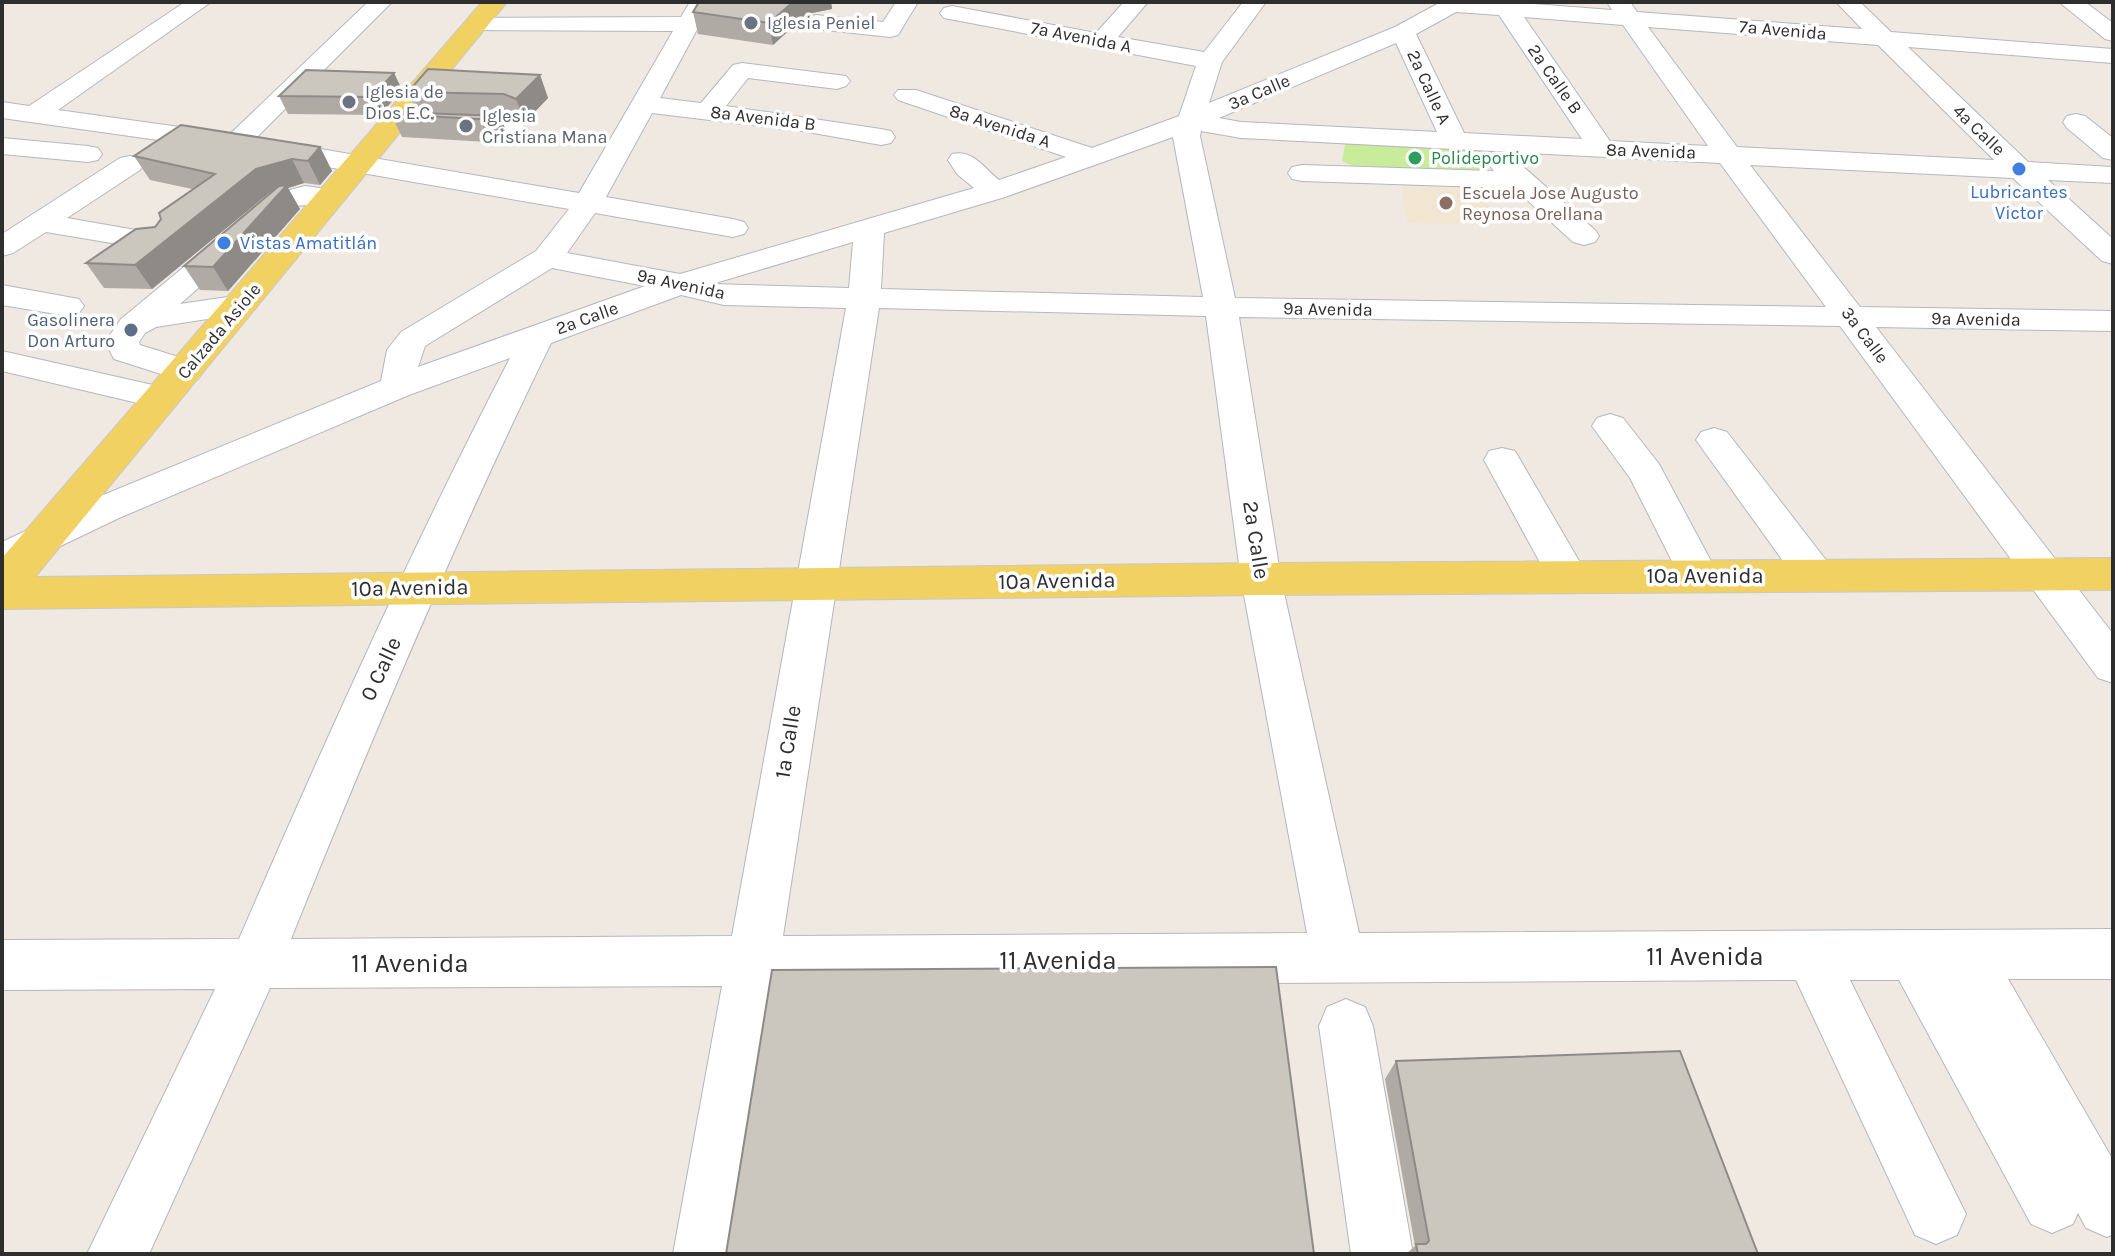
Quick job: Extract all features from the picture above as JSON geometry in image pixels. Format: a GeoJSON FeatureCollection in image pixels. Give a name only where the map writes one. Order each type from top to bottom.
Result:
{"type":"FeatureCollection","features":[{"type":"Feature","properties":{"kind":"main road","name":"Calzada Asiole"},"geometry":{"type":"LineString","coordinates":[[2,585],[44,540],[486,12]]}},
{"type":"Feature","properties":{"kind":"main road","name":"10a Avenida"},"geometry":{"type":"LineString","coordinates":[[2,593],[1261,579],[2113,574]]}},
{"type":"Feature","properties":{"kind":"street"},"geometry":{"type":"LineString","coordinates":[[36,113],[200,2]]}},
{"type":"Feature","properties":{"kind":"street"},"geometry":{"type":"LineString","coordinates":[[236,143],[381,2]]}},
{"type":"Feature","properties":{"kind":"street"},"geometry":{"type":"LineString","coordinates":[[816,22],[890,30],[907,2]]}},
{"type":"Feature","properties":{"kind":"street"},"geometry":{"type":"LineString","coordinates":[[987,20],[1006,2]]}},
{"type":"Feature","properties":{"kind":"street"},"geometry":{"type":"LineString","coordinates":[[1101,41],[1137,2]]}},
{"type":"Feature","properties":{"kind":"street","name":"2a Calle"},"geometry":{"type":"LineString","coordinates":[[1255,2],[1210,61],[1186,136],[1221,307],[1261,579],[1338,958]]}},
{"type":"Feature","properties":{"kind":"street","name":"4a Calle"},"geometry":{"type":"LineString","coordinates":[[1847,2],[2019,169],[2113,255]]}},
{"type":"Feature","properties":{"kind":"street"},"geometry":{"type":"LineString","coordinates":[[2070,2],[2113,34]]}},
{"type":"Feature","properties":{"kind":"street","name":"7a Avenida"},"geometry":{"type":"LineString","coordinates":[[1456,4],[1506,9],[1624,10],[1884,38],[2113,56]]}},
{"type":"Feature","properties":{"kind":"street","name":"3a Calle"},"geometry":{"type":"LineString","coordinates":[[1190,121],[1403,32],[1456,4]]}},
{"type":"Feature","properties":{"kind":"street","name":"2a Calle B"},"geometry":{"type":"LineString","coordinates":[[1506,9],[1603,150]]}},
{"type":"Feature","properties":{"kind":"street","name":"3a Calle"},"geometry":{"type":"LineString","coordinates":[[1624,10],[1727,153],[2113,666]]}},
{"type":"Feature","properties":{"kind":"street"},"geometry":{"type":"LineString","coordinates":[[397,387],[404,350],[413,339],[547,258],[588,203],[695,13],[486,12]]}},
{"type":"Feature","properties":{"kind":"street","name":"7a Avenida A"},"geometry":{"type":"LineString","coordinates":[[952,13],[1210,61]]}},
{"type":"Feature","properties":{"kind":"street","name":"2a Calle A"},"geometry":{"type":"LineString","coordinates":[[1403,32],[1467,142],[1521,180],[1584,236]]}},
{"type":"Feature","properties":{"kind":"street"},"geometry":{"type":"LineString","coordinates":[[708,111],[742,70],[837,81],[802,123]]}},
{"type":"Feature","properties":{"kind":"street","name":"8a Avenida A"},"geometry":{"type":"LineString","coordinates":[[907,95],[1093,157]]}},
{"type":"Feature","properties":{"kind":"street","name":"8a Avenida B"},"geometry":{"type":"LineString","coordinates":[[645,104],[802,123],[881,137]]}},
{"type":"Feature","properties":{"kind":"street"},"geometry":{"type":"LineString","coordinates":[[2,110],[236,143],[733,228]]}},
{"type":"Feature","properties":{"kind":"street","name":"2a Calle"},"geometry":{"type":"LineString","coordinates":[[2,559],[105,509],[397,387],[683,284],[995,191],[1190,121]]}},
{"type":"Feature","properties":{"kind":"street","name":"8a Avenida"},"geometry":{"type":"LineString","coordinates":[[1190,121],[1225,129],[2113,175]]}},
{"type":"Feature","properties":{"kind":"street"},"geometry":{"type":"LineString","coordinates":[[2076,122],[2113,152]]}},
{"type":"Feature","properties":{"kind":"street"},"geometry":{"type":"LineString","coordinates":[[88,154],[129,126]]}},
{"type":"Feature","properties":{"kind":"street"},"geometry":{"type":"LineString","coordinates":[[390,126],[512,128]]}},
{"type":"Feature","properties":{"kind":"street"},"geometry":{"type":"LineString","coordinates":[[1316,134],[1347,174]]}},
{"type":"Feature","properties":{"kind":"street"},"geometry":{"type":"LineString","coordinates":[[2,146],[88,154],[143,167],[41,222],[2,247]]}},
{"type":"Feature","properties":{"kind":"street"},"geometry":{"type":"LineString","coordinates":[[2,176],[45,151]]}},
{"type":"Feature","properties":{"kind":"street"},"geometry":{"type":"LineString","coordinates":[[962,160],[967,168],[995,191]]}},
{"type":"Feature","properties":{"kind":"street"},"geometry":{"type":"LineString","coordinates":[[1302,173],[1521,180]]}},
{"type":"Feature","properties":{"kind":"street"},"geometry":{"type":"LineString","coordinates":[[186,371],[126,352],[122,345],[139,322],[281,201],[305,195],[331,197]]}},
{"type":"Feature","properties":{"kind":"street"},"geometry":{"type":"LineString","coordinates":[[41,222],[159,242]]}},
{"type":"Feature","properties":{"kind":"street","name":"1a Calle"},"geometry":{"type":"LineString","coordinates":[[704,1254],[864,299],[869,229]]}},
{"type":"Feature","properties":{"kind":"street","name":"9a Avenida"},"geometry":{"type":"LineString","coordinates":[[547,258],[724,295],[1221,307],[2113,321]]}},
{"type":"Feature","properties":{"kind":"street"},"geometry":{"type":"LineString","coordinates":[[202,266],[259,283]]}},
{"type":"Feature","properties":{"kind":"street"},"geometry":{"type":"LineString","coordinates":[[139,322],[197,311],[259,283]]}},
{"type":"Feature","properties":{"kind":"street"},"geometry":{"type":"LineString","coordinates":[[2,295],[68,306]]}},
{"type":"Feature","properties":{"kind":"street"},"geometry":{"type":"LineString","coordinates":[[152,361],[197,311]]}},
{"type":"Feature","properties":{"kind":"street","name":"0 Calle"},"geometry":{"type":"LineString","coordinates":[[118,1254],[255,963],[349,738],[418,587],[484,443],[538,336]]}},
{"type":"Feature","properties":{"kind":"street"},"geometry":{"type":"LineString","coordinates":[[2,361],[163,398]]}},
{"type":"Feature","properties":{"kind":"street"},"geometry":{"type":"LineString","coordinates":[[2,391],[66,376]]}},
{"type":"Feature","properties":{"kind":"street"},"geometry":{"type":"LineString","coordinates":[[1610,426],[1646,473],[1699,576]]}},
{"type":"Feature","properties":{"kind":"street"},"geometry":{"type":"LineString","coordinates":[[1714,440],[1815,575]]}},
{"type":"Feature","properties":{"kind":"street"},"geometry":{"type":"LineString","coordinates":[[1502,460],[1568,577]]}},
{"type":"Feature","properties":{"kind":"street","name":"11 Avenida"},"geometry":{"type":"LineString","coordinates":[[2,965],[2113,954]]}},
{"type":"Feature","properties":{"kind":"street"},"geometry":{"type":"LineString","coordinates":[[1939,955],[2052,1203]]}},
{"type":"Feature","properties":{"kind":"street"},"geometry":{"type":"LineString","coordinates":[[1939,955],[2107,1207]]}},
{"type":"Feature","properties":{"kind":"street"},"geometry":{"type":"LineString","coordinates":[[1811,956],[1936,1214]]}},
{"type":"Feature","properties":{"kind":"street"},"geometry":{"type":"LineString","coordinates":[[1346,1026],[1382,1254]]}},
{"type":"Feature","properties":{"kind":"shaded area","name":"Escuela Jose Augusto Reynosa Orellana"},"geometry":{"type":"Polygon","coordinates":[[[1401,181],[1481,183],[1496,225],[1408,223],[1401,181]]]}},
{"type":"Feature","properties":{"kind":"green space","name":"Polideportivo"},"geometry":{"type":"Polygon","coordinates":[[[1360,141],[1473,148],[1486,154],[1489,163],[1479,170],[1462,172],[1356,167],[1342,161],[1345,144],[1360,141]]]}},
{"type":"Feature","properties":{"kind":"building"},"geometry":{"type":"Polygon","coordinates":[[[699,2],[793,2],[769,23],[693,12],[699,2]]]}},
{"type":"Feature","properties":{"kind":"building"},"geometry":{"type":"Polygon","coordinates":[[[428,69],[540,75],[516,99],[504,94],[408,92],[428,69]]]}},
{"type":"Feature","properties":{"kind":"building"},"geometry":{"type":"Polygon","coordinates":[[[306,70],[394,73],[372,97],[279,96],[306,70]]]}},
{"type":"Feature","properties":{"kind":"building"},"geometry":{"type":"Polygon","coordinates":[[[392,112],[500,116],[496,120],[392,112]]]}},
{"type":"Feature","properties":{"kind":"building"},"geometry":{"type":"Polygon","coordinates":[[[181,125],[320,147],[308,161],[292,159],[256,169],[135,265],[86,263],[136,229],[155,227],[161,219],[159,213],[215,174],[134,156],[181,125]]]}},
{"type":"Feature","properties":{"kind":"building"},"geometry":{"type":"Polygon","coordinates":[[[287,185],[213,267],[184,266],[279,186],[287,185]]]}},
{"type":"Feature","properties":{"kind":"building"},"geometry":{"type":"Polygon","coordinates":[[[1276,967],[1314,1254],[726,1254],[772,970],[1276,967]]]}},
{"type":"Feature","properties":{"kind":"building"},"geometry":{"type":"Polygon","coordinates":[[[1680,1051],[1758,1254],[1418,1254],[1416,1244],[1429,1241],[1396,1061],[1680,1051]]]}},
{"type":"Feature","properties":{"kind":"place","name":"Iglesia Peniel"},"geometry":{"type":"Point","coordinates":[751,23]}},
{"type":"Feature","properties":{"kind":"place","name":"Iglesia de Dios E.C."},"geometry":{"type":"Point","coordinates":[349,102]}},
{"type":"Feature","properties":{"kind":"place","name":"Iglesia Cristiana Mana"},"geometry":{"type":"Point","coordinates":[466,126]}},
{"type":"Feature","properties":{"kind":"place","name":"Polideportivo"},"geometry":{"type":"Point","coordinates":[1415,158]}},
{"type":"Feature","properties":{"kind":"place","name":"Lubricantes Victor"},"geometry":{"type":"Point","coordinates":[2019,169]}},
{"type":"Feature","properties":{"kind":"place","name":"Escuela Jose Augusto Reynosa Orellana"},"geometry":{"type":"Point","coordinates":[1446,203]}},
{"type":"Feature","properties":{"kind":"place","name":"Vistas Amatitlán"},"geometry":{"type":"Point","coordinates":[224,243]}},
{"type":"Feature","properties":{"kind":"place","name":"Gasolinera Don Arturo"},"geometry":{"type":"Point","coordinates":[131,330]}}]}
